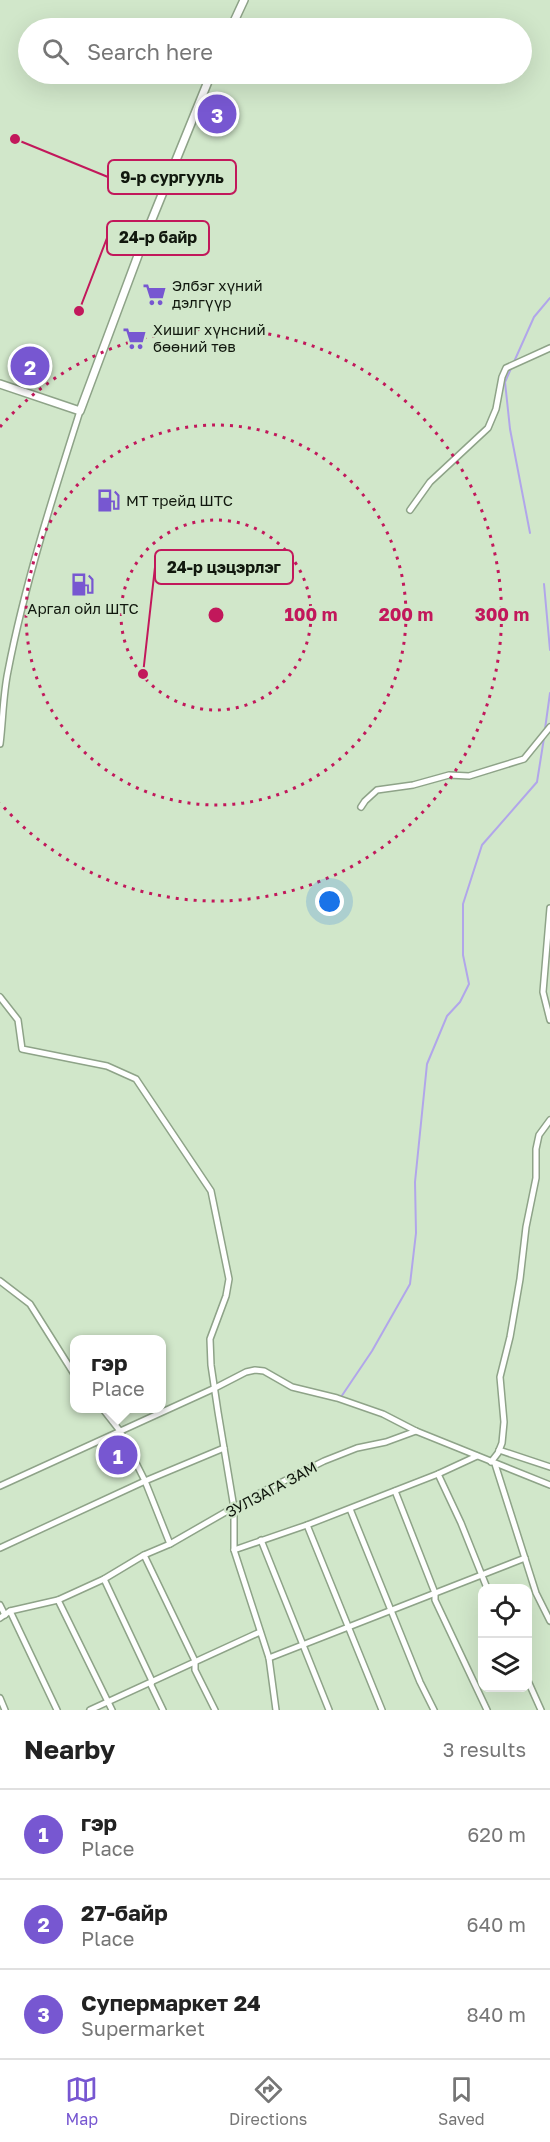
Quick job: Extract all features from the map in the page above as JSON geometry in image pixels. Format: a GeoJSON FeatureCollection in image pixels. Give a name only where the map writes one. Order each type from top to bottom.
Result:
{"type":"FeatureCollection","features":[{"type":"Feature","properties":{"kind":"street"},"geometry":{"type":"LineString","coordinates":[[236,18],[244,0]]}},
{"type":"Feature","properties":{"kind":"street"},"geometry":{"type":"LineString","coordinates":[[0,744],[7,673],[20,618],[45,524],[80,411],[146,234],[207,84]]}},
{"type":"Feature","properties":{"kind":"street"},"geometry":{"type":"LineString","coordinates":[[410,510],[430,482],[488,428],[496,409],[502,376],[506,368],[550,348]]}},
{"type":"Feature","properties":{"kind":"street"},"geometry":{"type":"LineString","coordinates":[[0,384],[80,411]]}},
{"type":"Feature","properties":{"kind":"street"},"geometry":{"type":"LineString","coordinates":[[361,807],[377,790],[413,785],[449,775],[469,776],[524,759],[550,727]]}},
{"type":"Feature","properties":{"kind":"street"},"geometry":{"type":"LineString","coordinates":[[550,908],[543,992],[550,1020]]}},
{"type":"Feature","properties":{"kind":"street"},"geometry":{"type":"LineString","coordinates":[[0,997],[18,1020],[22,1049],[107,1066],[136,1079],[211,1191],[229,1279],[226,1296],[210,1339],[215,1388],[234,1509],[234,1550],[269,1658],[276,1710]]}},
{"type":"Feature","properties":{"kind":"street"},"geometry":{"type":"LineString","coordinates":[[550,1120],[539,1134],[536,1178],[526,1227],[520,1279],[500,1377],[504,1422],[499,1450],[493,1463],[536,1593],[550,1621]]}},
{"type":"Feature","properties":{"kind":"street"},"geometry":{"type":"LineString","coordinates":[[0,1281],[30,1304],[70,1366]]}},
{"type":"Feature","properties":{"kind":"street"},"geometry":{"type":"LineString","coordinates":[[166,1410],[246,1372],[264,1371],[292,1387],[337,1398],[383,1414],[416,1431],[549,1486]]}},
{"type":"Feature","properties":{"kind":"street"},"geometry":{"type":"LineString","coordinates":[[106,1413],[120,1431],[145,1481],[170,1544]]}},
{"type":"Feature","properties":{"kind":"street"},"geometry":{"type":"LineString","coordinates":[[0,1486],[160,1413]]}},
{"type":"Feature","properties":{"kind":"street","name":"ЗУЛЗАГА ЗАМ"},"geometry":{"type":"LineString","coordinates":[[5,1615],[58,1600],[104,1580],[144,1555],[170,1544],[250,1498],[324,1461],[357,1448],[386,1442],[416,1431]]}},
{"type":"Feature","properties":{"kind":"street"},"geometry":{"type":"LineString","coordinates":[[0,1548],[145,1481],[224,1448]]}},
{"type":"Feature","properties":{"kind":"street"},"geometry":{"type":"LineString","coordinates":[[499,1450],[550,1467]]}},
{"type":"Feature","properties":{"kind":"street"},"geometry":{"type":"LineString","coordinates":[[234,1550],[350,1509],[477,1456]]}},
{"type":"Feature","properties":{"kind":"street"},"geometry":{"type":"LineString","coordinates":[[438,1474],[461,1523],[485,1584]]}},
{"type":"Feature","properties":{"kind":"street"},"geometry":{"type":"LineString","coordinates":[[395,1491],[435,1593],[435,1600],[487,1710]]}},
{"type":"Feature","properties":{"kind":"street"},"geometry":{"type":"LineString","coordinates":[[350,1509],[434,1710]]}},
{"type":"Feature","properties":{"kind":"street"},"geometry":{"type":"LineString","coordinates":[[307,1525],[382,1710]]}},
{"type":"Feature","properties":{"kind":"street"},"geometry":{"type":"LineString","coordinates":[[261,1540],[329,1710]]}},
{"type":"Feature","properties":{"kind":"street"},"geometry":{"type":"LineString","coordinates":[[144,1555],[195,1661],[195,1670],[215,1710]]}},
{"type":"Feature","properties":{"kind":"street"},"geometry":{"type":"LineString","coordinates":[[269,1658],[525,1558]]}},
{"type":"Feature","properties":{"kind":"street"},"geometry":{"type":"LineString","coordinates":[[104,1580],[152,1681],[151,1685],[163,1710]]}},
{"type":"Feature","properties":{"kind":"street"},"geometry":{"type":"LineString","coordinates":[[58,1600],[112,1710]]}},
{"type":"Feature","properties":{"kind":"street"},"geometry":{"type":"LineString","coordinates":[[0,1605],[57,1710]]}},
{"type":"Feature","properties":{"kind":"street"},"geometry":{"type":"LineString","coordinates":[[90,1710],[260,1632]]}},
{"type":"Feature","properties":{"kind":"street"},"geometry":{"type":"LineString","coordinates":[[532,1690],[541,1710]]}},
{"type":"Feature","properties":{"kind":"street"},"geometry":{"type":"LineString","coordinates":[[0,1698],[5,1710]]}},
{"type":"Feature","properties":{"kind":"waterway"},"geometry":{"type":"LineString","coordinates":[[530,533],[510,429],[505,382],[534,317],[550,298]]}},
{"type":"Feature","properties":{"kind":"waterway"},"geometry":{"type":"LineString","coordinates":[[544,584],[550,650]]}},
{"type":"Feature","properties":{"kind":"waterway"},"geometry":{"type":"LineString","coordinates":[[545,729],[550,693]]}},
{"type":"Feature","properties":{"kind":"waterway"},"geometry":{"type":"LineString","coordinates":[[341,1397],[372,1351],[410,1284],[416,1233],[415,1182],[427,1064],[447,1016],[460,1002],[469,984],[463,955],[463,904],[482,845],[537,782],[544,738]]}},
{"type":"Feature","properties":{"kind":"place","name":"Супермаркет 24"},"geometry":{"type":"Point","coordinates":[217,114]}},
{"type":"Feature","properties":{"kind":"place","name":"9-р сургууль"},"geometry":{"type":"Point","coordinates":[15,139]}},
{"type":"Feature","properties":{"kind":"place","name":"Элбэг хүний дэлгүүр"},"geometry":{"type":"Point","coordinates":[154,294]}},
{"type":"Feature","properties":{"kind":"place","name":"24-р байр"},"geometry":{"type":"Point","coordinates":[79,311]}},
{"type":"Feature","properties":{"kind":"place","name":"Хишиг хүнсний бөөний төв"},"geometry":{"type":"Point","coordinates":[135,338]}},
{"type":"Feature","properties":{"kind":"place","name":"27-байр"},"geometry":{"type":"Point","coordinates":[30,366]}},
{"type":"Feature","properties":{"kind":"place","name":"МТ трейд ШТС"},"geometry":{"type":"Point","coordinates":[108,500]}},
{"type":"Feature","properties":{"kind":"place","name":"Аргал ойл ШТС"},"geometry":{"type":"Point","coordinates":[83,584]}},
{"type":"Feature","properties":{"kind":"place","name":"24-р цэцэрлэг"},"geometry":{"type":"Point","coordinates":[143,674]}},
{"type":"Feature","properties":{"kind":"place","name":"гэр"},"geometry":{"type":"Point","coordinates":[118,1455]}}]}
